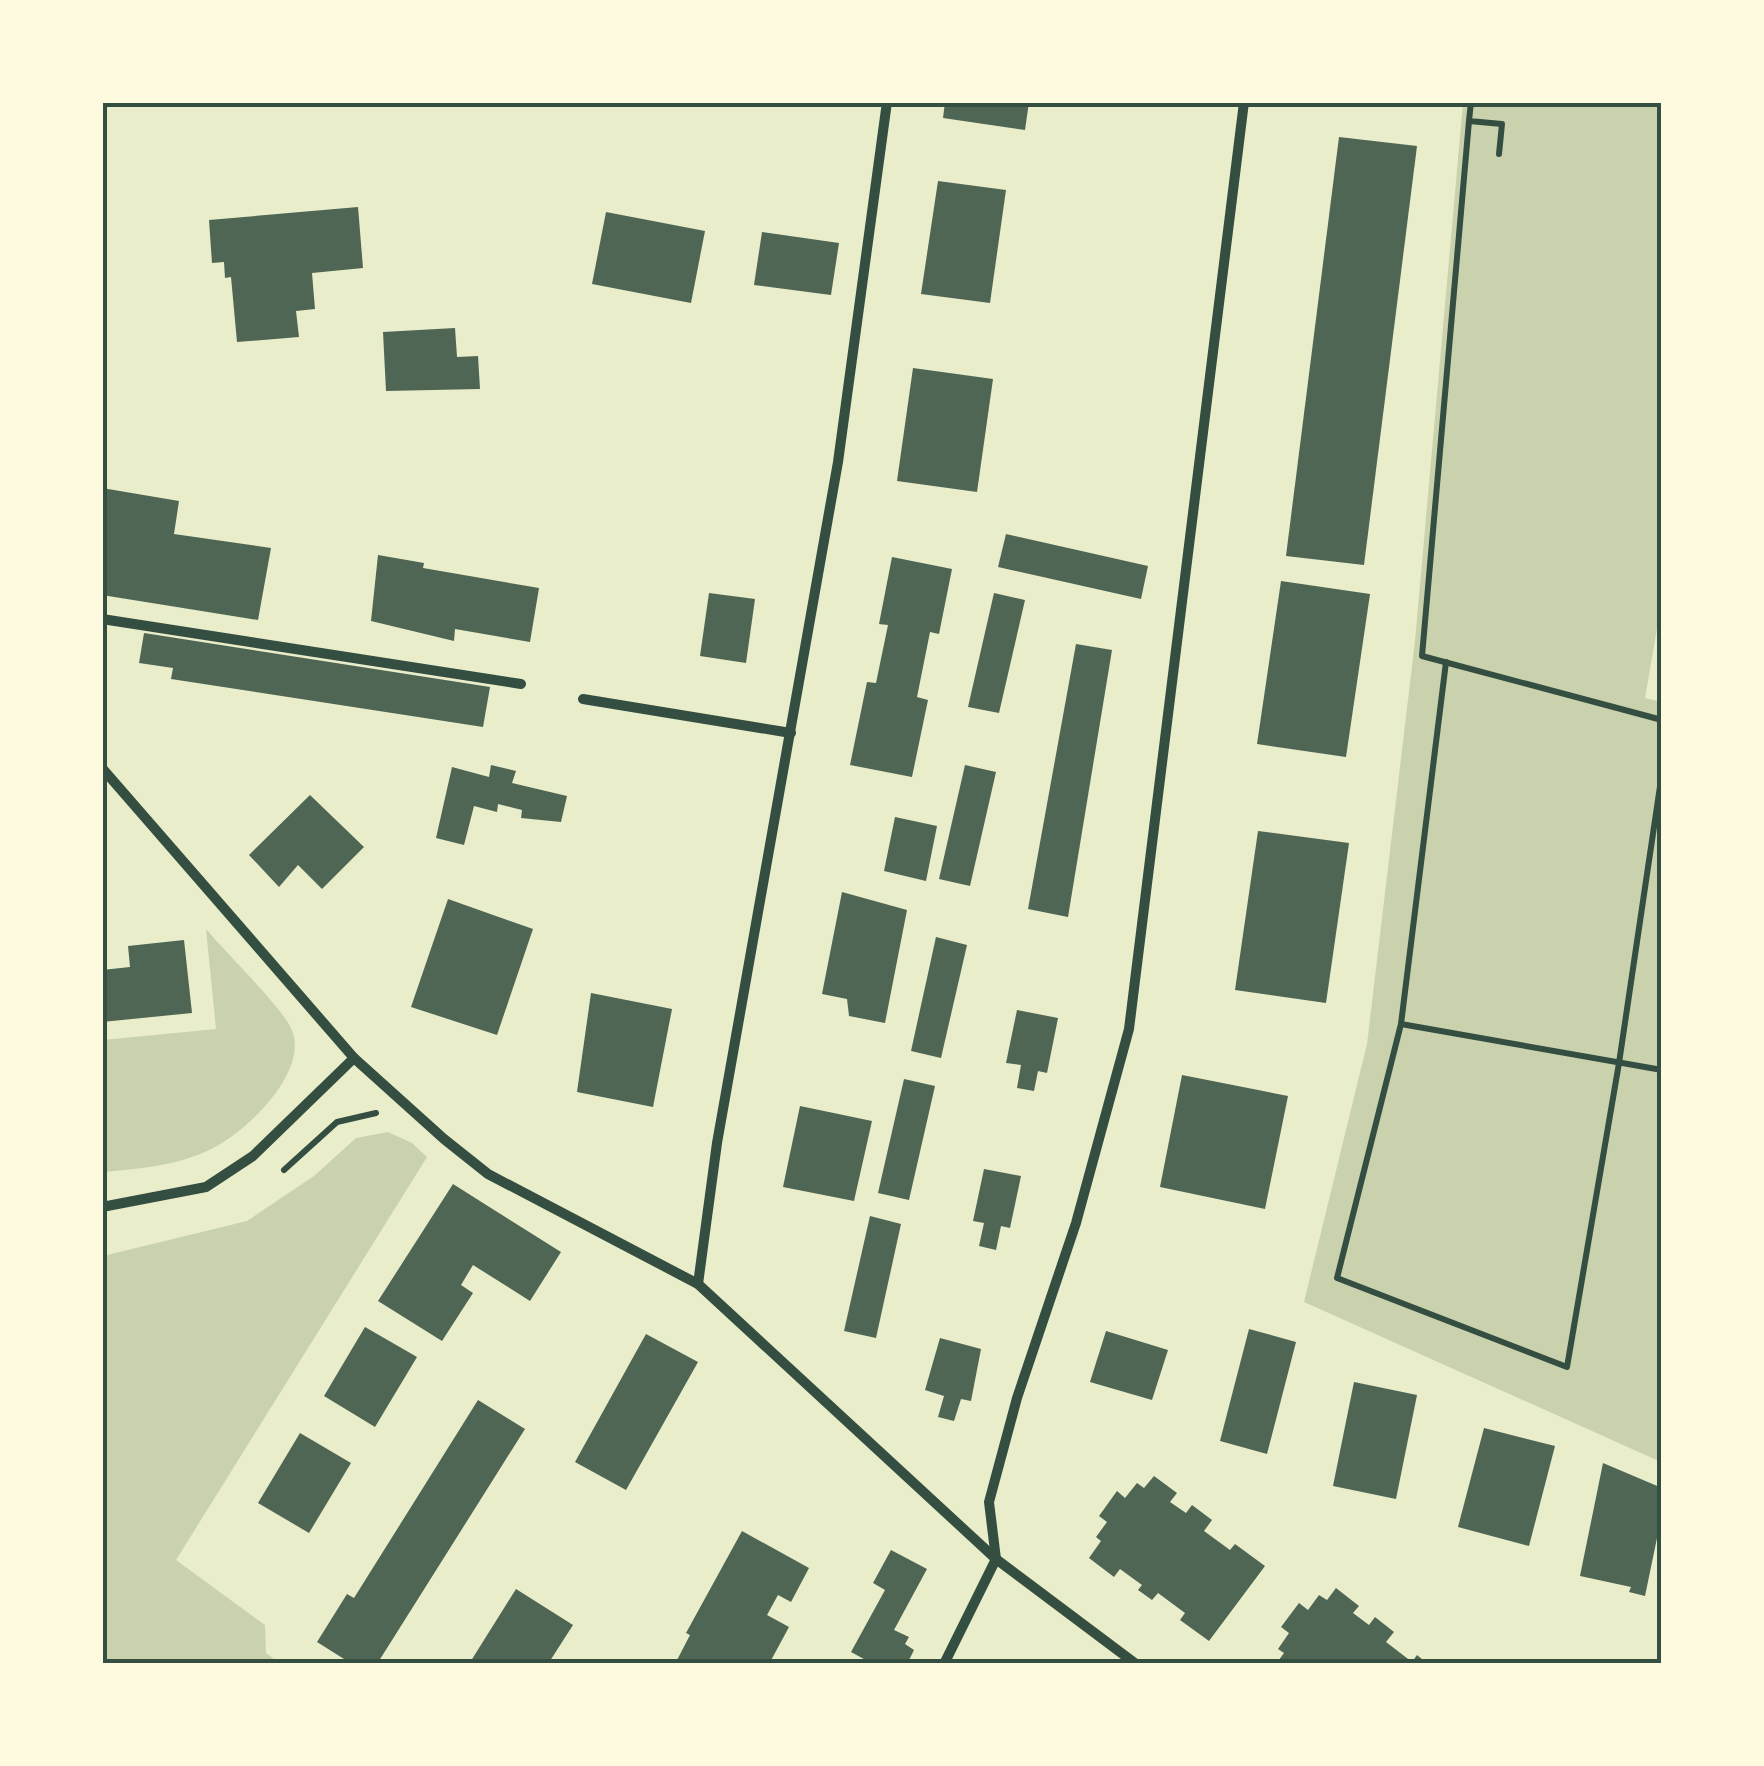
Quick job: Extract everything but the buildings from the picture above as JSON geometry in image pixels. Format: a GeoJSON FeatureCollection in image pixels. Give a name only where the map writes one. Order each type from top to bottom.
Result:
{"type":"FeatureCollection","features":[{"type":"Feature","properties":{"kind":"street"},"geometry":{"type":"LineString","coordinates":[[698,1284],[717,1143],[838,462],[886,102]]}},
{"type":"Feature","properties":{"kind":"street"},"geometry":{"type":"LineString","coordinates":[[944,1664],[996,1559],[989,1502],[1017,1398],[1076,1223],[1129,1029],[1244,102]]}},
{"type":"Feature","properties":{"kind":"street"},"geometry":{"type":"LineString","coordinates":[[102,619],[521,684]]}},
{"type":"Feature","properties":{"kind":"street"},"geometry":{"type":"LineString","coordinates":[[583,699],[790,733]]}},
{"type":"Feature","properties":{"kind":"street"},"geometry":{"type":"LineString","coordinates":[[102,768],[354,1058],[488,1174],[698,1284],[996,1559],[1136,1664]]}},
{"type":"Feature","properties":{"kind":"street"},"geometry":{"type":"LineString","coordinates":[[102,1207],[206,1186],[253,1156],[354,1058]]}},
{"type":"Feature","properties":{"kind":"path"},"geometry":{"type":"LineString","coordinates":[[1471,102],[1422,656],[1662,720]]}},
{"type":"Feature","properties":{"kind":"path"},"geometry":{"type":"LineString","coordinates":[[1469,121],[1502,124],[1499,154]]}},
{"type":"Feature","properties":{"kind":"path"},"geometry":{"type":"LineString","coordinates":[[1446,662],[1402,1024],[1337,1278],[1566,1368],[1619,1063],[1662,774]]}},
{"type":"Feature","properties":{"kind":"path"},"geometry":{"type":"LineString","coordinates":[[1402,1024],[1662,1070]]}},
{"type":"Feature","properties":{"kind":"green space"},"geometry":{"type":"Polygon","coordinates":[[[1463,103],[1661,103],[1662,600],[1645,698],[1662,702],[1661,1462],[1304,1302],[1367,1044],[1415,641],[1463,103]]]}},
{"type":"Feature","properties":{"kind":"green space"},"geometry":{"type":"Polygon","coordinates":[[[206,929],[285,1018],[295,1045],[292,1063],[270,1100],[222,1143],[169,1163],[103,1172],[103,1040],[216,1029],[206,929]]]}},
{"type":"Feature","properties":{"kind":"green space"},"geometry":{"type":"Polygon","coordinates":[[[388,1132],[412,1143],[427,1157],[176,1560],[265,1625],[266,1653],[279,1663],[103,1663],[103,1256],[247,1221],[314,1176],[356,1138],[388,1132]]]}}]}
